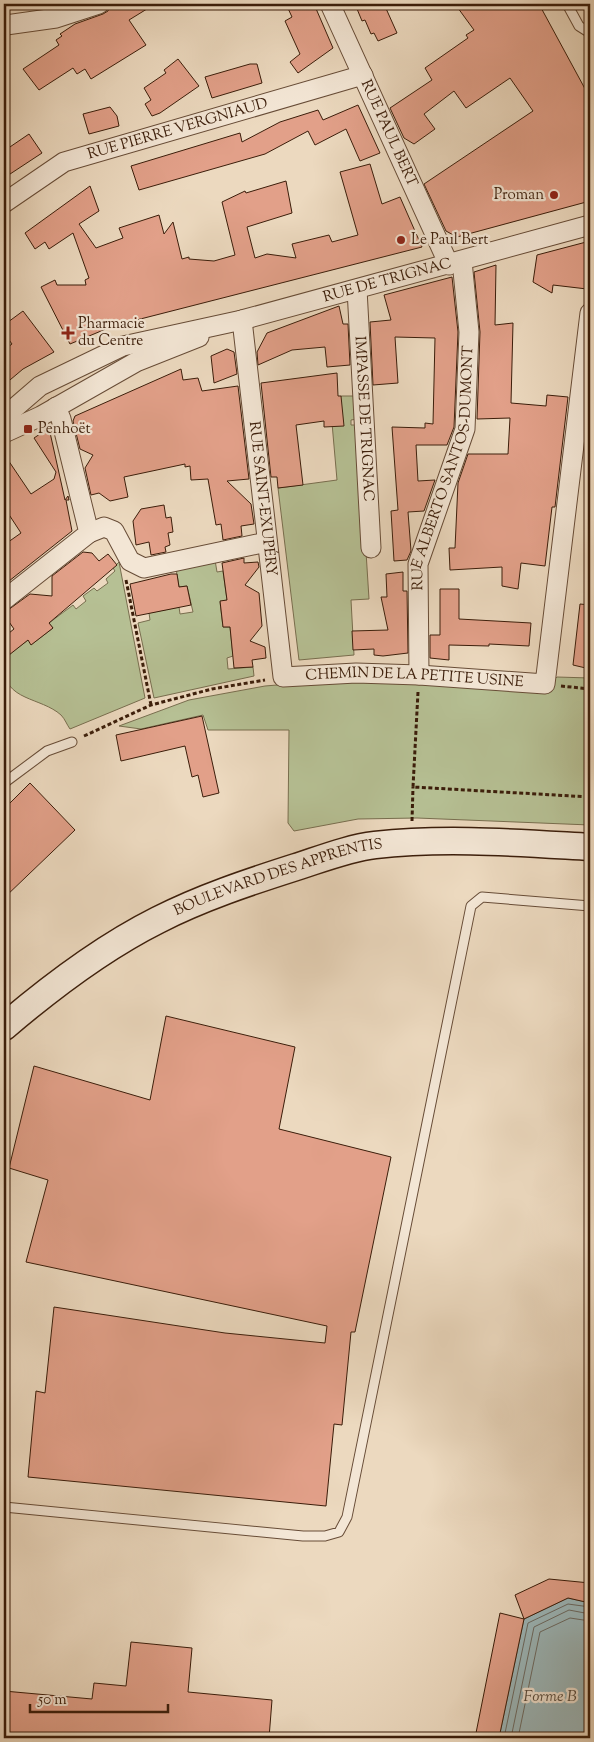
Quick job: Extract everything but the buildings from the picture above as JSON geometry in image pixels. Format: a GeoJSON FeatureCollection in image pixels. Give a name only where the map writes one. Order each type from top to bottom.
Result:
{"type":"FeatureCollection","features":[{"type":"Feature","properties":{"kind":"main road","name":"BOULEVARD DES APPRENTIS"},"geometry":{"type":"LineString","coordinates":[[4,1027],[45,992],[99,953],[158,920],[221,893],[319,860],[374,845],[428,842],[590,847]]}},
{"type":"Feature","properties":{"kind":"street"},"geometry":{"type":"LineString","coordinates":[[4,22],[6,25],[56,18],[99,4]]}},
{"type":"Feature","properties":{"kind":"street","name":"RUE PAUL BERT"},"geometry":{"type":"LineString","coordinates":[[330,4],[455,263]]}},
{"type":"Feature","properties":{"kind":"street","name":"RUE PIERRE VERGNIAUD"},"geometry":{"type":"LineString","coordinates":[[4,203],[64,162],[363,75]]}},
{"type":"Feature","properties":{"kind":"street","name":"RUE DE TRIGNAC"},"geometry":{"type":"LineString","coordinates":[[4,416],[40,386],[123,346],[242,320],[590,225]]}},
{"type":"Feature","properties":{"kind":"street","name":"RUE ALBERTO SANTOS-DUMONT"},"geometry":{"type":"LineString","coordinates":[[419,675],[418,564],[465,430],[469,332],[455,263]]}},
{"type":"Feature","properties":{"kind":"street","name":"IMPASSE DE TRIGNAC"},"geometry":{"type":"LineString","coordinates":[[357,289],[371,548]]}},
{"type":"Feature","properties":{"kind":"street"},"geometry":{"type":"LineString","coordinates":[[545,684],[590,313]]}},
{"type":"Feature","properties":{"kind":"street","name":"RUE DE TRIGNAC"},"geometry":{"type":"LineString","coordinates":[[4,433],[56,407],[136,362],[242,320]]}},
{"type":"Feature","properties":{"kind":"street","name":"RUE SAINT-EXUPÉRY"},"geometry":{"type":"LineString","coordinates":[[242,320],[283,677]]}},
{"type":"Feature","properties":{"kind":"street"},"geometry":{"type":"LineString","coordinates":[[56,407],[61,419],[89,532]]}},
{"type":"Feature","properties":{"kind":"street"},"geometry":{"type":"LineString","coordinates":[[4,600],[89,532],[104,527],[114,531],[130,561],[144,568],[267,542]]}},
{"type":"Feature","properties":{"kind":"street","name":"CHEMIN DE LA PETITE USINE"},"geometry":{"type":"LineString","coordinates":[[283,677],[356,673],[419,675],[545,684]]}},
{"type":"Feature","properties":{"kind":"lane"},"geometry":{"type":"LineString","coordinates":[[567,4],[579,26],[590,33]]}},
{"type":"Feature","properties":{"kind":"lane"},"geometry":{"type":"LineString","coordinates":[[4,783],[47,752],[72,742]]}},
{"type":"Feature","properties":{"kind":"lane"},"geometry":{"type":"LineString","coordinates":[[4,1507],[303,1536],[325,1536],[339,1532],[347,1517],[349,1508],[471,906],[482,897],[590,906]]}},
{"type":"Feature","properties":{"kind":"path"},"geometry":{"type":"LineString","coordinates":[[130,561],[125,573],[151,705]]}},
{"type":"Feature","properties":{"kind":"path"},"geometry":{"type":"LineString","coordinates":[[72,742],[151,705],[212,689],[283,677]]}},
{"type":"Feature","properties":{"kind":"path"},"geometry":{"type":"LineString","coordinates":[[545,684],[590,689]]}},
{"type":"Feature","properties":{"kind":"path"},"geometry":{"type":"LineString","coordinates":[[412,827],[416,715]]}},
{"type":"Feature","properties":{"kind":"path"},"geometry":{"type":"LineString","coordinates":[[413,787],[590,797]]}},
{"type":"Feature","properties":{"kind":"green space"},"geometry":{"type":"Polygon","coordinates":[[[341,396],[356,396],[357,419],[351,420],[351,425],[358,425],[369,599],[351,600],[354,655],[299,660],[278,488],[337,480],[332,423],[341,396]]]}},
{"type":"Feature","properties":{"kind":"green space"},"geometry":{"type":"Polygon","coordinates":[[[215,560],[217,572],[223,571],[227,600],[220,602],[223,627],[230,627],[233,656],[227,658],[228,669],[253,667],[254,676],[154,698],[138,623],[150,620],[149,613],[179,607],[180,614],[193,612],[187,586],[179,587],[176,568],[215,560]]]}},
{"type":"Feature","properties":{"kind":"green space"},"geometry":{"type":"Polygon","coordinates":[[[119,562],[145,698],[70,729],[64,718],[53,709],[25,697],[10,686],[4,667],[8,663],[4,658],[28,640],[32,644],[53,628],[49,623],[73,605],[76,609],[86,601],[83,596],[94,588],[97,591],[108,583],[106,579],[115,571],[113,568],[119,562]]]}},
{"type":"Feature","properties":{"kind":"green space"},"geometry":{"type":"Polygon","coordinates":[[[557,677],[590,678],[590,825],[417,818],[358,819],[294,831],[288,823],[289,730],[208,730],[203,715],[141,729],[119,726],[189,700],[265,686],[337,680],[398,680],[543,691],[557,677]]]}},
{"type":"Feature","properties":{"kind":"water","name":"Forme B"},"geometry":{"type":"Polygon","coordinates":[[[568,1598],[590,1603],[590,1738],[499,1738],[524,1619],[568,1598]]]}},
{"type":"Feature","properties":{"kind":"place","name":"Proman"},"geometry":{"type":"Point","coordinates":[554,195]}},
{"type":"Feature","properties":{"kind":"place","name":"Le Paul Bert"},"geometry":{"type":"Point","coordinates":[401,240]}},
{"type":"Feature","properties":{"kind":"place","name":"Pharmacie du Centre"},"geometry":{"type":"Point","coordinates":[68,333]}},
{"type":"Feature","properties":{"kind":"place","name":"Penhoët"},"geometry":{"type":"Point","coordinates":[28,429]}}]}
